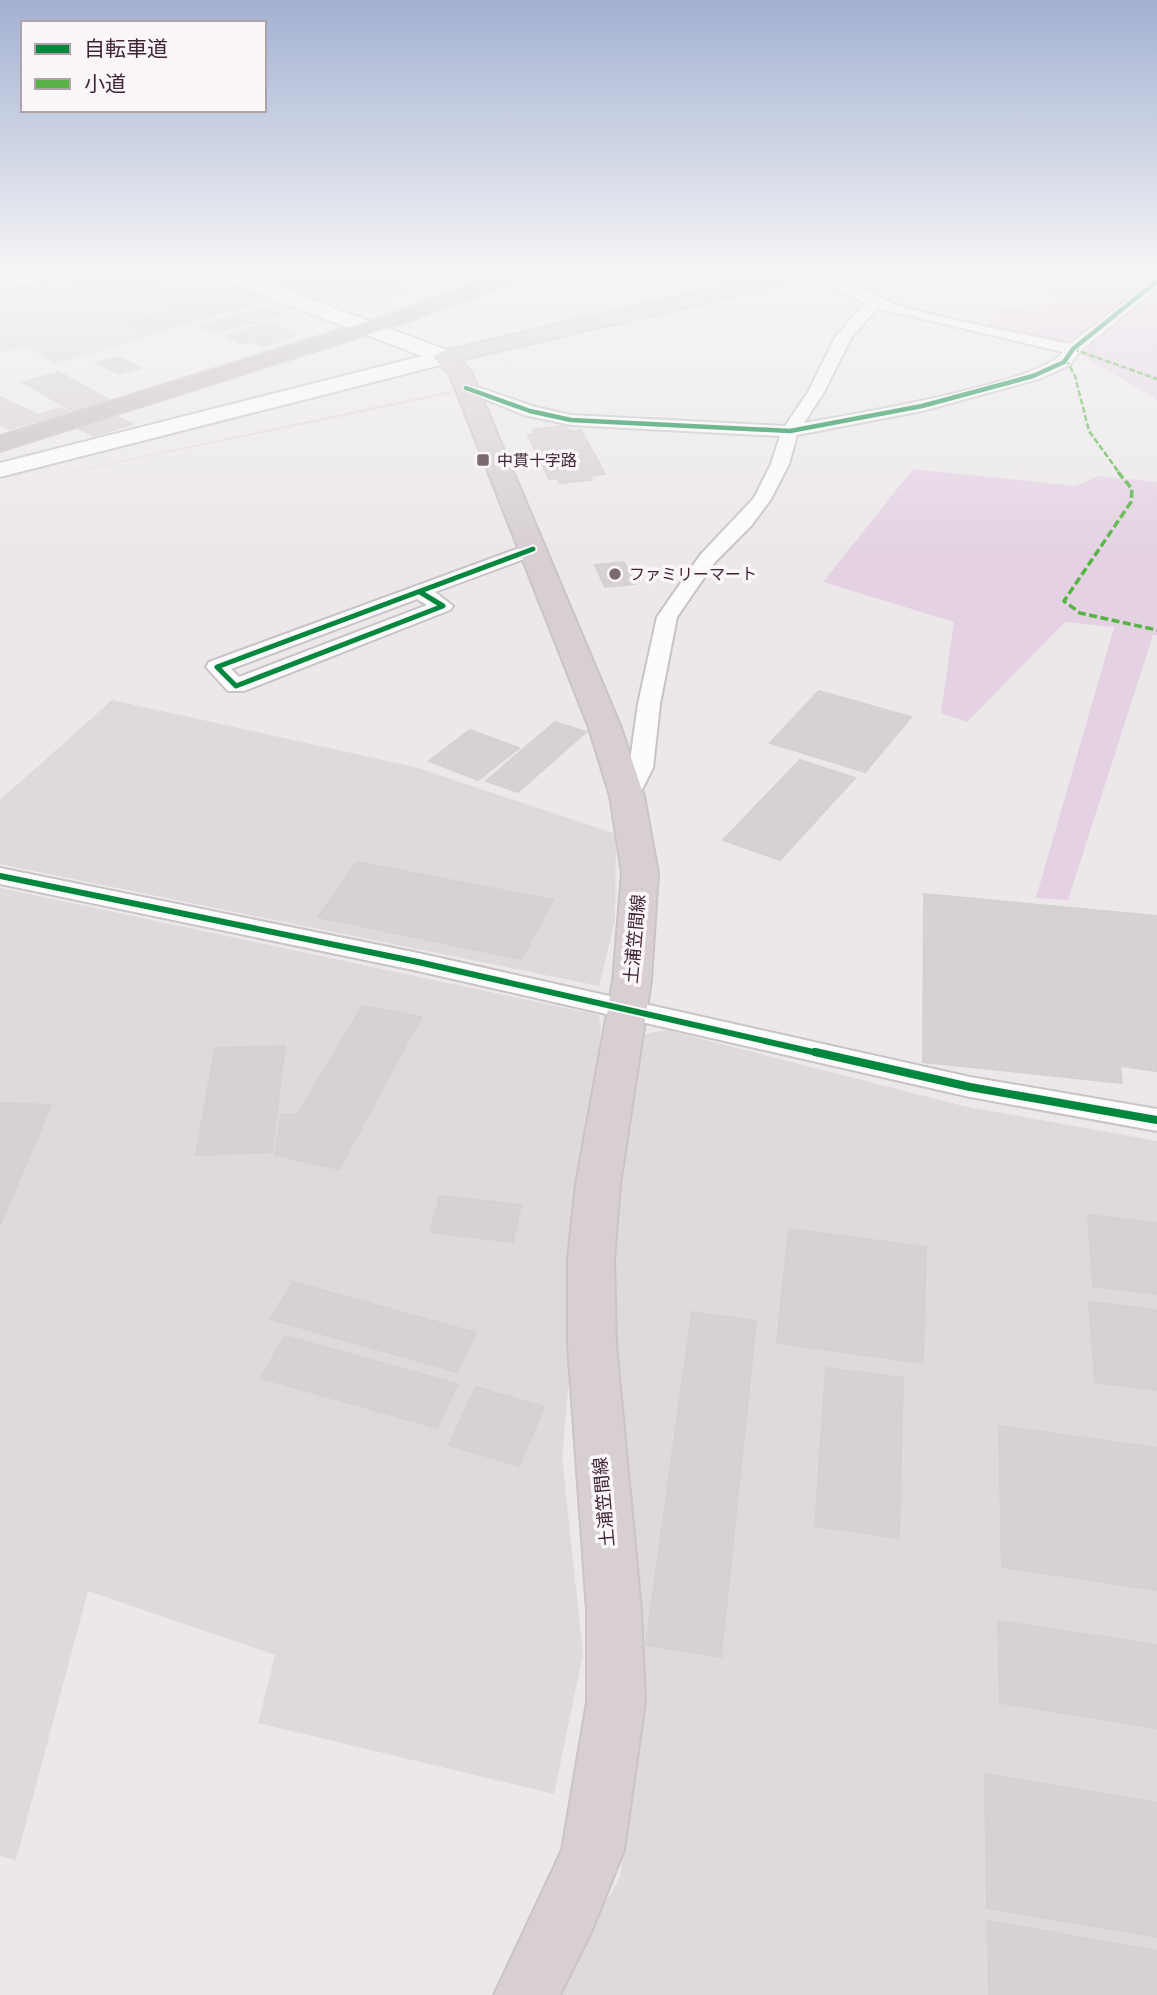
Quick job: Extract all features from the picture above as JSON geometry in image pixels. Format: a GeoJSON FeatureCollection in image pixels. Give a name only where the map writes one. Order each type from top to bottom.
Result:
{"type":"FeatureCollection","features":[{"type":"Feature","properties":{"kind":"highway"},"geometry":{"type":"LineString","coordinates":[[0,444],[245,366]]}},
{"type":"Feature","properties":{"kind":"main road"},"geometry":{"type":"LineString","coordinates":[[455,372],[476,366]]}},
{"type":"Feature","properties":{"kind":"main road","name":"土浦笠間線"},"geometry":{"type":"LineString","coordinates":[[455,372],[533,549],[604,725],[627,796],[637,843],[640,892],[628,1009],[598,1184],[591,1259],[592,1345],[614,1609],[615,1702],[593,1850],[570,1908],[526,1995]]}},
{"type":"Feature","properties":{"kind":"street"},"geometry":{"type":"LineString","coordinates":[[444,366],[530,411],[571,420],[790,431],[922,406],[1033,376],[1054,366]]}},
{"type":"Feature","properties":{"kind":"street"},"geometry":{"type":"LineString","coordinates":[[627,796],[641,768],[649,704],[667,617],[708,558],[744,522],[762,499],[776,474],[790,431],[816,392],[829,366]]}},
{"type":"Feature","properties":{"kind":"street"},"geometry":{"type":"LineString","coordinates":[[0,470],[455,372]]}},
{"type":"Feature","properties":{"kind":"street"},"geometry":{"type":"LineString","coordinates":[[420,592],[443,606],[236,685],[217,667],[533,549]]}},
{"type":"Feature","properties":{"kind":"street"},"geometry":{"type":"LineString","coordinates":[[0,876],[418,962],[970,1087],[1157,1120]]}},
{"type":"Feature","properties":{"kind":"shaded area"},"geometry":{"type":"Polygon","coordinates":[[[1101,366],[1157,366],[1157,400],[1101,366]]]}},
{"type":"Feature","properties":{"kind":"shaded area"},"geometry":{"type":"Polygon","coordinates":[[[459,389],[445,395],[0,487],[459,389]]]}},
{"type":"Feature","properties":{"kind":"shaded area"},"geometry":{"type":"Polygon","coordinates":[[[913,469],[1075,486],[1099,476],[1157,482],[1157,635],[1153,635],[1068,900],[1036,898],[1114,627],[1065,622],[967,722],[941,713],[954,622],[823,582],[913,469]]]}},
{"type":"Feature","properties":{"kind":"shaded area"},"geometry":{"type":"Polygon","coordinates":[[[112,700],[415,767],[616,834],[615,920],[599,986],[0,864],[0,800],[112,700]]]}},
{"type":"Feature","properties":{"kind":"shaded area"},"geometry":{"type":"Polygon","coordinates":[[[0,888],[599,1015],[601,1029],[562,1457],[583,1654],[554,1794],[258,1723],[275,1655],[88,1591],[16,1860],[0,1856],[0,888]]]}},
{"type":"Feature","properties":{"kind":"shaded area"},"geometry":{"type":"Polygon","coordinates":[[[666,1030],[963,1106],[1157,1141],[1157,1995],[550,1995],[620,1878],[641,1696],[602,1354],[621,1144],[645,1034],[666,1030]]]}},
{"type":"Feature","properties":{"kind":"building"},"geometry":{"type":"Polygon","coordinates":[[[102,366],[141,368],[119,374],[102,366]]]}},
{"type":"Feature","properties":{"kind":"building"},"geometry":{"type":"Polygon","coordinates":[[[59,372],[111,401],[74,412],[23,382],[59,372]]]}},
{"type":"Feature","properties":{"kind":"building"},"geometry":{"type":"Polygon","coordinates":[[[0,397],[38,415],[61,408],[68,412],[9,429],[0,424],[0,397]]]}},
{"type":"Feature","properties":{"kind":"building"},"geometry":{"type":"Polygon","coordinates":[[[116,416],[132,424],[94,436],[78,428],[116,416]]]}},
{"type":"Feature","properties":{"kind":"building"},"geometry":{"type":"Polygon","coordinates":[[[566,426],[569,431],[581,430],[605,474],[590,476],[592,480],[560,483],[558,479],[549,479],[528,435],[535,434],[533,431],[536,429],[566,426]]]}},
{"type":"Feature","properties":{"kind":"building","name":"ファミリーマート"},"geometry":{"type":"Polygon","coordinates":[[[624,562],[635,584],[605,587],[595,565],[624,562]]]}},
{"type":"Feature","properties":{"kind":"building"},"geometry":{"type":"Polygon","coordinates":[[[819,691],[911,717],[865,772],[770,743],[819,691]]]}},
{"type":"Feature","properties":{"kind":"building"},"geometry":{"type":"Polygon","coordinates":[[[555,722],[586,732],[518,792],[486,781],[555,722]]]}},
{"type":"Feature","properties":{"kind":"building"},"geometry":{"type":"Polygon","coordinates":[[[470,730],[519,748],[478,780],[429,761],[470,730]]]}},
{"type":"Feature","properties":{"kind":"building"},"geometry":{"type":"Polygon","coordinates":[[[800,760],[855,778],[780,860],[723,840],[800,760]]]}},
{"type":"Feature","properties":{"kind":"building"},"geometry":{"type":"Polygon","coordinates":[[[357,862],[553,900],[521,959],[318,917],[357,862]]]}},
{"type":"Feature","properties":{"kind":"building"},"geometry":{"type":"Polygon","coordinates":[[[924,894],[1157,916],[1157,1071],[1120,1066],[1122,1083],[923,1062],[924,894]]]}},
{"type":"Feature","properties":{"kind":"building"},"geometry":{"type":"Polygon","coordinates":[[[362,1006],[421,1017],[339,1169],[275,1155],[281,1115],[298,1114],[362,1006]]]}},
{"type":"Feature","properties":{"kind":"building"},"geometry":{"type":"Polygon","coordinates":[[[285,1046],[272,1152],[196,1155],[215,1048],[285,1046]]]}},
{"type":"Feature","properties":{"kind":"building"},"geometry":{"type":"Polygon","coordinates":[[[0,1103],[51,1105],[0,1225],[0,1103]]]}},
{"type":"Feature","properties":{"kind":"building"},"geometry":{"type":"Polygon","coordinates":[[[440,1196],[521,1205],[513,1242],[430,1232],[440,1196]]]}},
{"type":"Feature","properties":{"kind":"building"},"geometry":{"type":"Polygon","coordinates":[[[1088,1215],[1157,1223],[1157,1294],[1093,1286],[1088,1215]]]}},
{"type":"Feature","properties":{"kind":"building"},"geometry":{"type":"Polygon","coordinates":[[[789,1229],[926,1247],[923,1363],[777,1343],[789,1229]]]}},
{"type":"Feature","properties":{"kind":"building"},"geometry":{"type":"Polygon","coordinates":[[[293,1282],[476,1333],[457,1372],[270,1319],[293,1282]]]}},
{"type":"Feature","properties":{"kind":"building"},"geometry":{"type":"Polygon","coordinates":[[[1089,1302],[1157,1310],[1157,1390],[1095,1382],[1089,1302]]]}},
{"type":"Feature","properties":{"kind":"building"},"geometry":{"type":"Polygon","coordinates":[[[692,1312],[756,1321],[721,1657],[646,1645],[692,1312]]]}},
{"type":"Feature","properties":{"kind":"building"},"geometry":{"type":"Polygon","coordinates":[[[285,1336],[457,1384],[437,1428],[261,1378],[285,1336]]]}},
{"type":"Feature","properties":{"kind":"building"},"geometry":{"type":"Polygon","coordinates":[[[826,1368],[903,1378],[899,1538],[815,1526],[826,1368]]]}},
{"type":"Feature","properties":{"kind":"building"},"geometry":{"type":"Polygon","coordinates":[[[476,1387],[544,1407],[519,1466],[449,1445],[476,1387]]]}},
{"type":"Feature","properties":{"kind":"building"},"geometry":{"type":"Polygon","coordinates":[[[999,1426],[1157,1448],[1157,1590],[1002,1567],[999,1426]]]}},
{"type":"Feature","properties":{"kind":"building"},"geometry":{"type":"Polygon","coordinates":[[[998,1621],[1157,1645],[1157,1728],[1000,1703],[998,1621]]]}},
{"type":"Feature","properties":{"kind":"building"},"geometry":{"type":"Polygon","coordinates":[[[985,1774],[1157,1803],[1157,1937],[987,1908],[985,1774]]]}},
{"type":"Feature","properties":{"kind":"building"},"geometry":{"type":"Polygon","coordinates":[[[988,1921],[1157,1951],[1157,1995],[989,1995],[988,1921]]]}},
{"type":"Feature","properties":{"kind":"marked path"},"geometry":{"type":"LineString","coordinates":[[1071,366],[1078,383],[1082,412],[1089,431],[1132,489],[1131,502],[1064,601],[1080,613],[1157,630]]}},
{"type":"Feature","properties":{"kind":"marked path"},"geometry":{"type":"LineString","coordinates":[[1121,366],[1157,379]]}},
{"type":"Feature","properties":{"kind":"cycle path"},"geometry":{"type":"LineString","coordinates":[[466,388],[530,411],[571,420],[790,431],[922,406],[1033,376],[1055,366]]}},
{"type":"Feature","properties":{"kind":"cycle path"},"geometry":{"type":"LineString","coordinates":[[420,592],[443,606],[236,686],[217,667],[533,549]]}},
{"type":"Feature","properties":{"kind":"cycle path"},"geometry":{"type":"LineString","coordinates":[[0,876],[418,962],[970,1087],[1157,1120]]}},
{"type":"Feature","properties":{"kind":"place","name":"中貫十字路"},"geometry":{"type":"Point","coordinates":[483,460]}},
{"type":"Feature","properties":{"kind":"place","name":"ファミリーマート"},"geometry":{"type":"Point","coordinates":[615,574]}}]}
